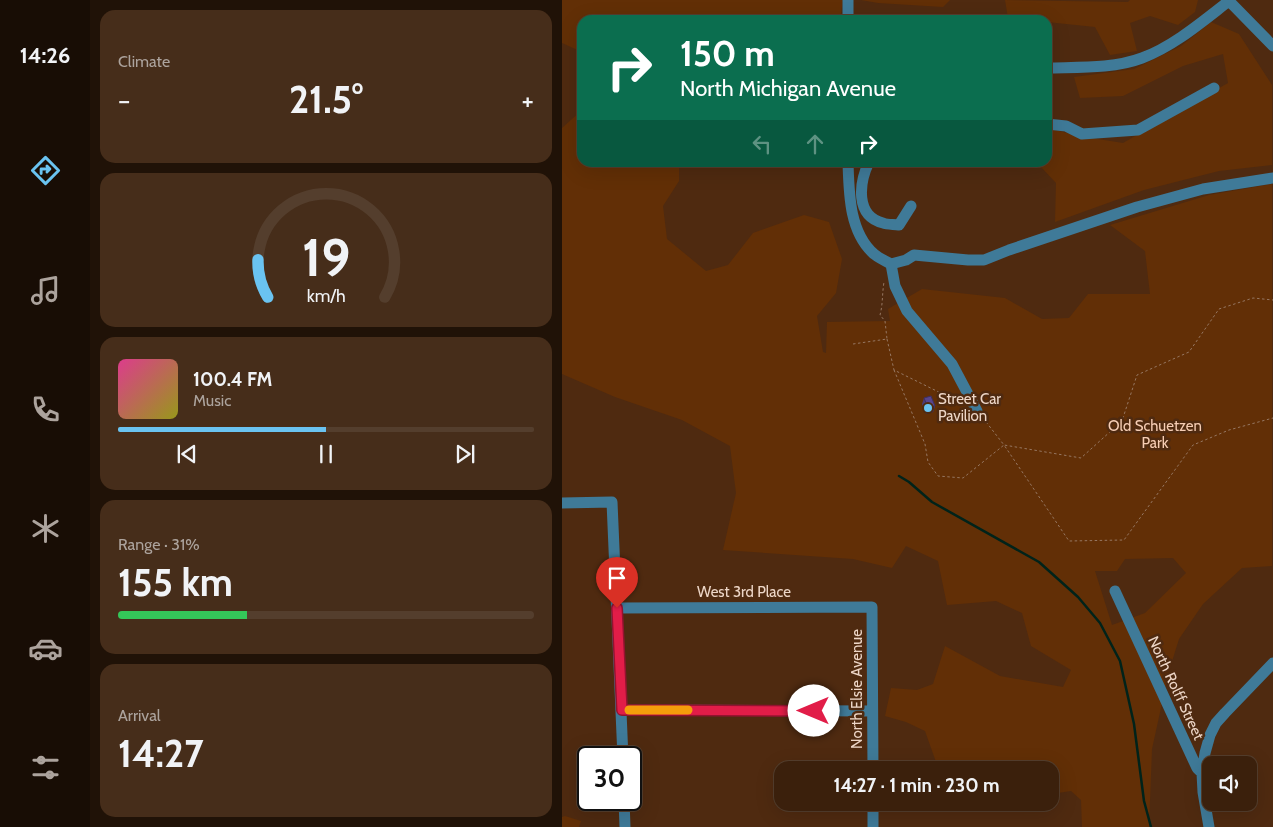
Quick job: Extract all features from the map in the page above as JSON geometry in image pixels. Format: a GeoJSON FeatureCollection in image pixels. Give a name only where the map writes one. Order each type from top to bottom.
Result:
{"type":"FeatureCollection","features":[{"type":"Feature","properties":{"kind":"street"},"geometry":{"type":"LineString","coordinates":[[848,0],[848,15]]}},
{"type":"Feature","properties":{"kind":"street"},"geometry":{"type":"LineString","coordinates":[[1052,68],[1091,67],[1124,63],[1143,58],[1176,40],[1229,1],[1272,46]]}},
{"type":"Feature","properties":{"kind":"street"},"geometry":{"type":"LineString","coordinates":[[1052,125],[1066,126],[1082,134],[1138,130],[1214,88]]}},
{"type":"Feature","properties":{"kind":"street"},"geometry":{"type":"LineString","coordinates":[[848,167],[848,185],[852,214],[862,238],[874,253],[891,264],[895,286],[907,311],[952,364],[977,410]]}},
{"type":"Feature","properties":{"kind":"street"},"geometry":{"type":"LineString","coordinates":[[868,167],[861,190],[861,204],[871,216],[882,223],[899,225],[911,206]]}},
{"type":"Feature","properties":{"kind":"street"},"geometry":{"type":"LineString","coordinates":[[891,264],[906,260],[914,255],[984,260],[1136,207],[1203,189],[1272,178]]}},
{"type":"Feature","properties":{"kind":"street"},"geometry":{"type":"LineString","coordinates":[[562,503],[612,502],[623,746]]}},
{"type":"Feature","properties":{"kind":"street","name":"North Rolff Street"},"geometry":{"type":"LineString","coordinates":[[1115,591],[1197,768],[1202,773]]}},
{"type":"Feature","properties":{"kind":"street","name":"West 3rd Place"},"geometry":{"type":"LineString","coordinates":[[617,608],[872,607]]}},
{"type":"Feature","properties":{"kind":"street","name":"North Elsie Avenue"},"geometry":{"type":"LineString","coordinates":[[872,607],[873,761]]}},
{"type":"Feature","properties":{"kind":"street"},"geometry":{"type":"LineString","coordinates":[[1204,756],[1216,723],[1272,663]]}},
{"type":"Feature","properties":{"kind":"street"},"geometry":{"type":"LineString","coordinates":[[622,710],[872,711]]}},
{"type":"Feature","properties":{"kind":"street"},"geometry":{"type":"LineString","coordinates":[[624,811],[625,827]]}},
{"type":"Feature","properties":{"kind":"street"},"geometry":{"type":"LineString","coordinates":[[873,811],[873,827]]}},
{"type":"Feature","properties":{"kind":"street","name":"North Rolff Street"},"geometry":{"type":"LineString","coordinates":[[1206,811],[1209,827]]}},
{"type":"Feature","properties":{"kind":"path"},"geometry":{"type":"LineString","coordinates":[[884,280],[881,298],[883,307],[880,315],[885,321],[894,370],[925,444],[928,462],[938,476],[964,478],[1004,445],[1080,458],[1122,421],[1137,375],[1189,352],[1219,309],[1253,298],[1272,300]]}},
{"type":"Feature","properties":{"kind":"path"},"geometry":{"type":"LineString","coordinates":[[853,344],[887,339]]}},
{"type":"Feature","properties":{"kind":"path"},"geometry":{"type":"LineString","coordinates":[[894,370],[960,402]]}},
{"type":"Feature","properties":{"kind":"path"},"geometry":{"type":"LineString","coordinates":[[977,410],[1004,445],[1069,541],[1124,540],[1193,445],[1229,430],[1272,418]]}},
{"type":"Feature","properties":{"kind":"green space"},"geometry":{"type":"Polygon","coordinates":[[[562,0],[843,0],[841,15],[577,15],[577,50],[562,43],[562,0]]]}},
{"type":"Feature","properties":{"kind":"green space"},"geometry":{"type":"Polygon","coordinates":[[[861,0],[950,0],[943,7],[878,3],[861,0]]]}},
{"type":"Feature","properties":{"kind":"green space"},"geometry":{"type":"Polygon","coordinates":[[[1005,0],[1128,2],[1130,0],[1198,0],[1195,12],[1178,25],[1150,16],[1130,23],[1137,51],[1110,55],[1095,27],[1052,23],[1052,15],[1008,15],[1005,0]]]}},
{"type":"Feature","properties":{"kind":"green space"},"geometry":{"type":"Polygon","coordinates":[[[1211,22],[1239,34],[1272,85],[1272,165],[1219,171],[1144,190],[1055,222],[1056,183],[1041,167],[1052,167],[1052,129],[1123,143],[1228,83],[1223,54],[1183,66],[1123,96],[1080,98],[1074,77],[1134,69],[1181,46],[1211,22]]]}},
{"type":"Feature","properties":{"kind":"green space","name":"Old Schuetzen Park"},"geometry":{"type":"Polygon","coordinates":[[[577,114],[577,167],[679,167],[679,181],[663,206],[667,239],[706,271],[728,265],[753,233],[804,215],[829,222],[842,259],[836,293],[817,316],[823,352],[826,353],[827,322],[890,321],[888,309],[922,289],[1005,298],[1042,319],[1069,318],[1088,294],[1150,294],[1145,251],[1110,225],[1209,195],[1272,184],[1272,566],[1242,568],[1203,604],[1179,639],[1169,671],[1152,749],[1149,827],[1082,827],[1081,800],[1071,791],[1059,793],[1059,761],[936,761],[925,731],[906,722],[885,716],[891,688],[917,690],[933,684],[945,646],[1000,676],[1063,687],[1071,670],[1031,646],[1022,613],[996,601],[947,605],[938,561],[906,546],[892,568],[853,559],[723,550],[736,493],[730,446],[682,420],[615,397],[562,374],[562,128],[577,114]],[[1173,558],[1125,559],[1117,571],[1095,571],[1112,625],[1145,613],[1186,573],[1173,558]]]}},
{"type":"Feature","properties":{"kind":"green space"},"geometry":{"type":"Polygon","coordinates":[[[565,816],[581,821],[579,827],[562,827],[562,817],[565,816]]]}},
{"type":"Feature","properties":{"kind":"building"},"geometry":{"type":"Polygon","coordinates":[[[931,396],[935,406],[928,408],[924,398],[931,396]]]}},
{"type":"Feature","properties":{"kind":"waterway"},"geometry":{"type":"LineString","coordinates":[[899,476],[932,502],[1039,562],[1078,597],[1100,623],[1120,661],[1134,724],[1144,801],[1151,827]]}},
{"type":"Feature","properties":{"kind":"slow traffic"},"geometry":{"type":"LineString","coordinates":[[629,710],[688,710]]}},
{"type":"Feature","properties":{"kind":"place","name":"Street Car Pavilion"},"geometry":{"type":"Point","coordinates":[928,408]}},
{"type":"Feature","properties":{"kind":"route"},"geometry":{"type":"LineString","coordinates":[[617,608],[622,710],[814,711]]}}]}
